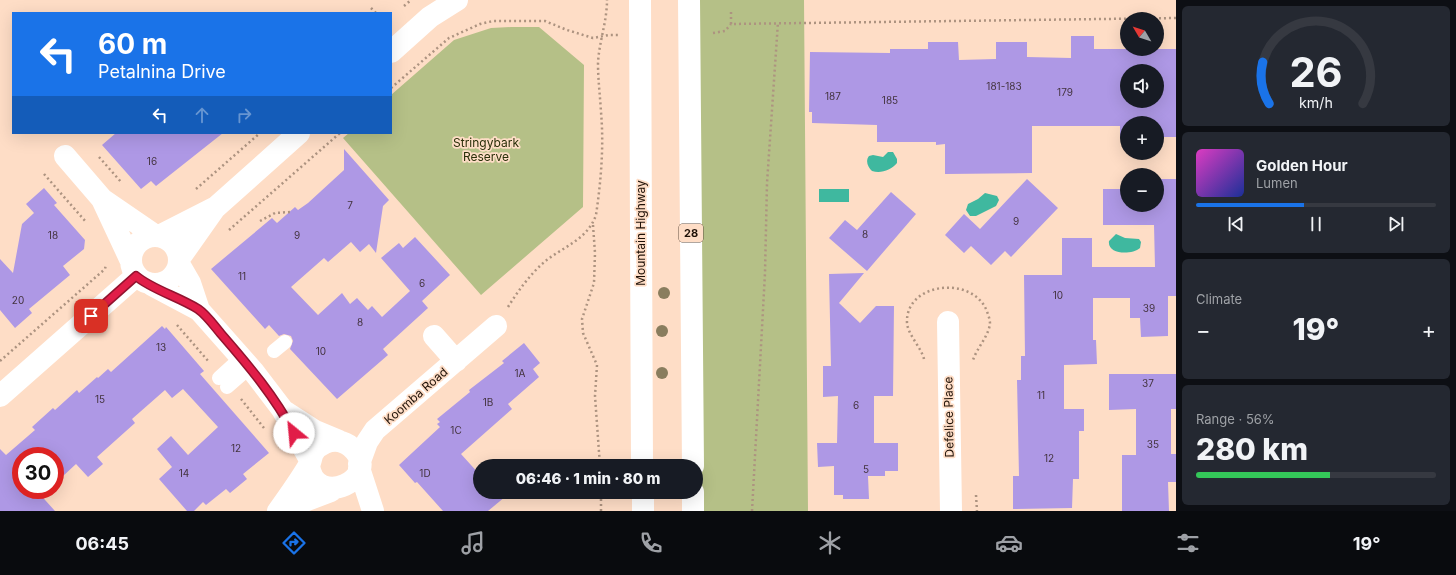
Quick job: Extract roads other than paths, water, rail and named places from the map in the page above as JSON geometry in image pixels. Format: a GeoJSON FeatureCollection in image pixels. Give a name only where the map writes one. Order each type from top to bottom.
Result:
{"type":"FeatureCollection","features":[{"type":"Feature","properties":{"kind":"street"},"geometry":{"type":"LineString","coordinates":[[392,51],[430,17],[456,0]]}},
{"type":"Feature","properties":{"kind":"street","name":"Mountain Highway"},"geometry":{"type":"LineString","coordinates":[[640,0],[642,459]]}},
{"type":"Feature","properties":{"kind":"street","name":"28"},"geometry":{"type":"LineString","coordinates":[[689,0],[692,459]]}},
{"type":"Feature","properties":{"kind":"street"},"geometry":{"type":"LineString","coordinates":[[139,273],[166,282],[172,277],[179,262],[215,208],[298,134]]}},
{"type":"Feature","properties":{"kind":"street"},"geometry":{"type":"LineString","coordinates":[[65,156],[102,199],[139,273],[199,310],[246,362],[282,409],[310,462],[310,472],[318,485],[372,511]]}},
{"type":"Feature","properties":{"kind":"street"},"geometry":{"type":"LineString","coordinates":[[102,199],[157,236],[167,239],[173,244],[178,251],[179,262],[190,283],[199,310]]}},
{"type":"Feature","properties":{"kind":"street"},"geometry":{"type":"LineString","coordinates":[[139,273],[136,245],[141,240],[157,236],[215,208]]}},
{"type":"Feature","properties":{"kind":"street"},"geometry":{"type":"LineString","coordinates":[[0,396],[139,273]]}},
{"type":"Feature","properties":{"kind":"street","name":"Defelice Place"},"geometry":{"type":"LineString","coordinates":[[948,322],[951,511]]}},
{"type":"Feature","properties":{"kind":"street","name":"Koomba Road"},"geometry":{"type":"LineString","coordinates":[[359,466],[367,442],[376,430],[496,326]]}},
{"type":"Feature","properties":{"kind":"street","name":"Koomba Road"},"geometry":{"type":"LineString","coordinates":[[434,336],[456,361]]}},
{"type":"Feature","properties":{"kind":"street"},"geometry":{"type":"LineString","coordinates":[[282,409],[315,431],[354,450],[372,511]]}},
{"type":"Feature","properties":{"kind":"street","name":"Koomba Road"},"geometry":{"type":"LineString","coordinates":[[340,442],[376,430]]}},
{"type":"Feature","properties":{"kind":"street"},"geometry":{"type":"LineString","coordinates":[[279,511],[318,447],[324,443],[340,442]]}},
{"type":"Feature","properties":{"kind":"street"},"geometry":{"type":"LineString","coordinates":[[279,511],[333,491],[343,490],[354,482],[359,466]]}},
{"type":"Feature","properties":{"kind":"street"},"geometry":{"type":"LineString","coordinates":[[643,499],[643,511]]}},
{"type":"Feature","properties":{"kind":"street"},"geometry":{"type":"LineString","coordinates":[[693,499],[693,511]]}},
{"type":"Feature","properties":{"kind":"lane"},"geometry":{"type":"LineString","coordinates":[[223,382],[246,362]]}},
{"type":"Feature","properties":{"kind":"water"},"geometry":{"type":"Polygon","coordinates":[[[888,152],[893,152],[897,159],[897,163],[892,168],[886,171],[875,172],[869,168],[867,160],[869,156],[873,155],[883,157],[888,152]]]}},
{"type":"Feature","properties":{"kind":"water"},"geometry":{"type":"Polygon","coordinates":[[[819,189],[849,189],[849,202],[819,202],[819,189]]]}},
{"type":"Feature","properties":{"kind":"water"},"geometry":{"type":"Polygon","coordinates":[[[985,193],[997,196],[999,200],[996,206],[976,216],[970,216],[966,210],[968,204],[978,199],[985,193]]]}},
{"type":"Feature","properties":{"kind":"water"},"geometry":{"type":"Polygon","coordinates":[[[1116,234],[1125,238],[1139,239],[1141,242],[1140,248],[1126,253],[1112,249],[1109,246],[1109,241],[1116,234]]]}},
{"type":"Feature","properties":{"kind":"park label","name":"Stringybark Reserve"},"geometry":{"type":"Point","coordinates":[486,150]}}]}
